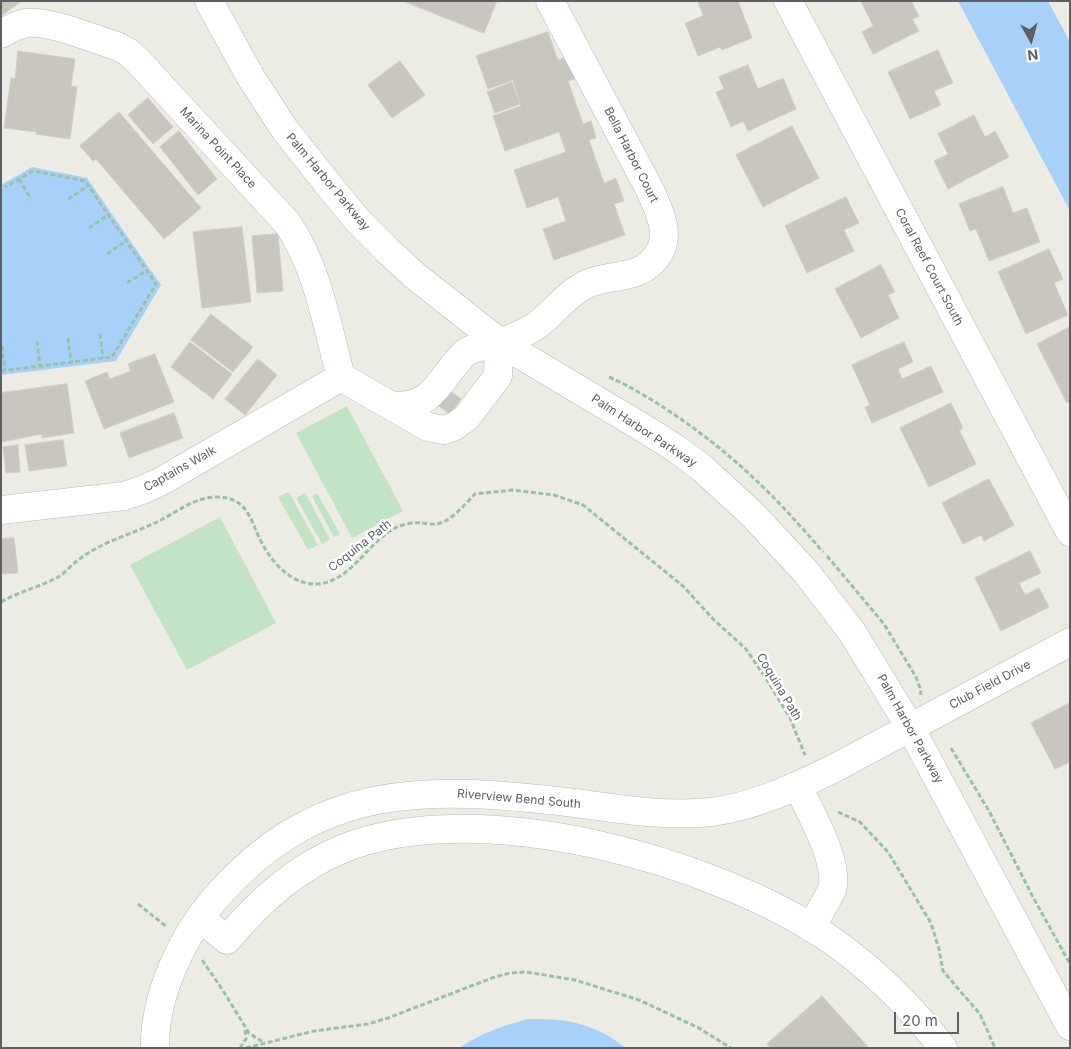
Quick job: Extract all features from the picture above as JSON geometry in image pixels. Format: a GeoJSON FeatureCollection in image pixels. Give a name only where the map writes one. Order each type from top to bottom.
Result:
{"type":"FeatureCollection","features":[{"type":"Feature","properties":{"kind":"street","name":"Palm Harbor Parkway"},"geometry":{"type":"LineString","coordinates":[[209,1],[268,105],[312,166],[347,208],[380,243],[414,275],[499,342],[678,450],[722,485],[782,545],[830,602],[874,666],[910,727],[1070,1026]]}},
{"type":"Feature","properties":{"kind":"street","name":"Bella Harbor Court"},"geometry":{"type":"LineString","coordinates":[[393,406],[412,405],[424,400],[467,351],[499,342],[536,325],[557,306],[588,283],[609,277],[634,274],[650,264],[659,254],[664,238],[661,216],[651,192],[550,1]]}},
{"type":"Feature","properties":{"kind":"street","name":"Coral Reef Court South"},"geometry":{"type":"LineString","coordinates":[[788,1],[1070,532]]}},
{"type":"Feature","properties":{"kind":"street","name":"Marina Point Place"},"geometry":{"type":"LineString","coordinates":[[1,34],[26,23],[45,24],[117,46],[137,60],[288,224],[303,250],[315,282],[342,377]]}},
{"type":"Feature","properties":{"kind":"street"},"geometry":{"type":"LineString","coordinates":[[342,377],[393,406],[412,420],[439,430],[455,426],[466,418],[478,405],[498,376],[499,342]]}},
{"type":"Feature","properties":{"kind":"street","name":"Captains Walk"},"geometry":{"type":"LineString","coordinates":[[1,510],[124,496],[142,490],[169,477],[342,377]]}},
{"type":"Feature","properties":{"kind":"street","name":"Club Field Drive"},"geometry":{"type":"LineString","coordinates":[[910,727],[1070,642]]}},
{"type":"Feature","properties":{"kind":"street","name":"Riverview Bend South"},"geometry":{"type":"LineString","coordinates":[[155,1048],[162,998],[170,973],[200,918],[232,880],[258,856],[284,838],[328,815],[356,804],[373,800],[413,794],[472,793],[515,796],[633,810],[694,813],[713,811],[748,804],[798,786],[910,727]]}},
{"type":"Feature","properties":{"kind":"street"},"geometry":{"type":"LineString","coordinates":[[798,786],[834,870],[832,890],[811,928]]}},
{"type":"Feature","properties":{"kind":"street"},"geometry":{"type":"LineString","coordinates":[[200,918],[227,940],[258,905],[290,879],[324,857],[387,835],[431,829],[458,828],[531,833],[585,843],[641,857],[690,872],[751,896],[831,940],[873,972],[913,1011],[943,1048]]}},
{"type":"Feature","properties":{"kind":"path"},"geometry":{"type":"LineString","coordinates":[[2,346],[3,371],[112,357],[156,284],[86,182],[33,171],[6,187]]}},
{"type":"Feature","properties":{"kind":"path"},"geometry":{"type":"LineString","coordinates":[[19,179],[31,200]]}},
{"type":"Feature","properties":{"kind":"path"},"geometry":{"type":"LineString","coordinates":[[68,199],[88,186]]}},
{"type":"Feature","properties":{"kind":"path"},"geometry":{"type":"LineString","coordinates":[[89,228],[108,215]]}},
{"type":"Feature","properties":{"kind":"path"},"geometry":{"type":"LineString","coordinates":[[107,254],[126,241]]}},
{"type":"Feature","properties":{"kind":"path"},"geometry":{"type":"LineString","coordinates":[[128,283],[146,271]]}},
{"type":"Feature","properties":{"kind":"path"},"geometry":{"type":"LineString","coordinates":[[100,334],[103,358]]}},
{"type":"Feature","properties":{"kind":"path"},"geometry":{"type":"LineString","coordinates":[[68,338],[71,362]]}},
{"type":"Feature","properties":{"kind":"path"},"geometry":{"type":"LineString","coordinates":[[37,341],[40,366]]}},
{"type":"Feature","properties":{"kind":"path","name":"Coquina Path"},"geometry":{"type":"LineString","coordinates":[[1,602],[60,576],[77,560],[107,544],[158,522],[183,507],[211,497],[228,498],[245,508],[262,544],[277,564],[292,578],[309,584],[318,584],[328,582],[340,576],[376,542],[397,527],[420,522],[437,525],[457,514],[475,494],[512,490],[554,495],[583,504],[683,586],[713,619],[746,649],[768,680],[790,718],[806,757]]}},
{"type":"Feature","properties":{"kind":"path"},"geometry":{"type":"LineString","coordinates":[[951,747],[989,811],[1070,964]]}},
{"type":"Feature","properties":{"kind":"path"},"geometry":{"type":"LineString","coordinates":[[833,808],[839,813],[860,822],[888,852],[931,923],[939,948],[943,971],[980,1014],[995,1048]]}},
{"type":"Feature","properties":{"kind":"path"},"geometry":{"type":"LineString","coordinates":[[138,904],[168,928]]}},
{"type":"Feature","properties":{"kind":"path"},"geometry":{"type":"LineString","coordinates":[[200,957],[244,1026],[253,1037],[264,1042]]}},
{"type":"Feature","properties":{"kind":"path"},"geometry":{"type":"LineString","coordinates":[[246,1048],[314,1031],[368,1024],[502,974],[526,972],[576,980],[630,996],[697,1027],[731,1048]]}},
{"type":"Feature","properties":{"kind":"path"},"geometry":{"type":"LineString","coordinates":[[240,1048],[246,1039],[244,1026]]}},
{"type":"Feature","properties":{"kind":"green space"},"geometry":{"type":"Polygon","coordinates":[[[347,406],[403,511],[352,538],[296,433],[347,406]]]}},
{"type":"Feature","properties":{"kind":"green space"},"geometry":{"type":"Polygon","coordinates":[[[289,492],[318,545],[308,550],[278,497],[289,492]]]}},
{"type":"Feature","properties":{"kind":"green space"},"geometry":{"type":"Polygon","coordinates":[[[305,493],[330,539],[322,544],[296,498],[305,493]]]}},
{"type":"Feature","properties":{"kind":"green space"},"geometry":{"type":"Polygon","coordinates":[[[317,493],[340,534],[334,537],[312,496],[317,493]]]}},
{"type":"Feature","properties":{"kind":"green space"},"geometry":{"type":"Polygon","coordinates":[[[220,517],[276,623],[187,670],[130,565],[220,517]]]}},
{"type":"Feature","properties":{"kind":"water"},"geometry":{"type":"Polygon","coordinates":[[[958,1],[1048,1],[1070,42],[1070,211],[958,1]]]}},
{"type":"Feature","properties":{"kind":"water"},"geometry":{"type":"Polygon","coordinates":[[[32,167],[87,178],[161,285],[116,361],[1,375],[1,185],[32,167]]]}},
{"type":"Feature","properties":{"kind":"water"},"geometry":{"type":"Polygon","coordinates":[[[528,1019],[568,1021],[580,1024],[603,1033],[626,1048],[459,1048],[492,1030],[528,1019]]]}},
{"type":"Feature","properties":{"kind":"building"},"geometry":{"type":"Polygon","coordinates":[[[1,1],[22,1],[1,16],[1,1]]]}},
{"type":"Feature","properties":{"kind":"building"},"geometry":{"type":"Polygon","coordinates":[[[403,1],[497,1],[484,33],[403,1]]]}},
{"type":"Feature","properties":{"kind":"building"},"geometry":{"type":"Polygon","coordinates":[[[698,1],[738,1],[752,38],[722,50],[720,47],[698,56],[685,23],[703,16],[698,1]]]}},
{"type":"Feature","properties":{"kind":"building"},"geometry":{"type":"Polygon","coordinates":[[[861,1],[911,1],[919,16],[912,19],[919,31],[873,54],[862,32],[873,26],[861,1]]]}},
{"type":"Feature","properties":{"kind":"building"},"geometry":{"type":"Polygon","coordinates":[[[548,32],[558,60],[570,56],[577,78],[568,81],[583,124],[591,121],[596,138],[589,140],[604,183],[616,178],[624,201],[614,204],[625,235],[554,260],[543,229],[566,221],[558,197],[527,208],[514,170],[566,152],[559,132],[505,151],[493,116],[521,106],[513,80],[488,89],[476,56],[548,32]]]}},
{"type":"Feature","properties":{"kind":"building"},"geometry":{"type":"Polygon","coordinates":[[[938,50],[953,83],[934,91],[941,105],[910,119],[888,72],[938,50]]]}},
{"type":"Feature","properties":{"kind":"building"},"geometry":{"type":"Polygon","coordinates":[[[18,51],[75,59],[71,86],[77,87],[70,139],[4,128],[11,78],[15,79],[18,51]]]}},
{"type":"Feature","properties":{"kind":"building"},"geometry":{"type":"Polygon","coordinates":[[[400,61],[425,95],[392,118],[368,85],[400,61]]]}},
{"type":"Feature","properties":{"kind":"building"},"geometry":{"type":"Polygon","coordinates":[[[748,65],[758,89],[783,78],[796,109],[748,131],[743,121],[731,127],[716,92],[724,89],[719,77],[748,65]]]}},
{"type":"Feature","properties":{"kind":"building"},"geometry":{"type":"Polygon","coordinates":[[[512,82],[520,104],[495,113],[487,92],[512,82]]]}},
{"type":"Feature","properties":{"kind":"building"},"geometry":{"type":"Polygon","coordinates":[[[148,98],[173,127],[153,144],[128,115],[148,98]]]}},
{"type":"Feature","properties":{"kind":"building"},"geometry":{"type":"Polygon","coordinates":[[[119,112],[201,208],[164,239],[96,159],[93,161],[80,146],[119,112]]]}},
{"type":"Feature","properties":{"kind":"building"},"geometry":{"type":"Polygon","coordinates":[[[974,115],[985,137],[995,131],[1009,157],[948,189],[934,161],[948,154],[938,134],[974,115]]]}},
{"type":"Feature","properties":{"kind":"building"},"geometry":{"type":"Polygon","coordinates":[[[792,126],[819,178],[763,207],[736,155],[792,126]]]}},
{"type":"Feature","properties":{"kind":"building"},"geometry":{"type":"Polygon","coordinates":[[[179,131],[217,179],[198,195],[160,147],[179,131]]]}},
{"type":"Feature","properties":{"kind":"building"},"geometry":{"type":"Polygon","coordinates":[[[1003,187],[1013,213],[1027,208],[1040,242],[989,261],[976,229],[970,231],[959,204],[1003,187]]]}},
{"type":"Feature","properties":{"kind":"building"},"geometry":{"type":"Polygon","coordinates":[[[846,197],[859,223],[844,230],[854,251],[807,273],[785,226],[846,197]]]}},
{"type":"Feature","properties":{"kind":"building"},"geometry":{"type":"Polygon","coordinates":[[[242,227],[251,302],[202,308],[193,232],[242,227]]]}},
{"type":"Feature","properties":{"kind":"building"},"geometry":{"type":"Polygon","coordinates":[[[278,234],[283,291],[257,293],[252,236],[278,234]]]}},
{"type":"Feature","properties":{"kind":"building"},"geometry":{"type":"Polygon","coordinates":[[[1049,249],[1063,279],[1054,283],[1068,315],[1026,334],[998,272],[1049,249]]]}},
{"type":"Feature","properties":{"kind":"building"},"geometry":{"type":"Polygon","coordinates":[[[881,265],[895,292],[888,295],[899,318],[861,338],[835,289],[881,265]]]}},
{"type":"Feature","properties":{"kind":"building"},"geometry":{"type":"Polygon","coordinates":[[[211,314],[253,347],[233,372],[191,340],[211,314]]]}},
{"type":"Feature","properties":{"kind":"building"},"geometry":{"type":"Polygon","coordinates":[[[1070,327],[1070,402],[1067,403],[1037,344],[1070,327]]]}},
{"type":"Feature","properties":{"kind":"building"},"geometry":{"type":"Polygon","coordinates":[[[190,342],[232,374],[213,399],[171,367],[190,342]]]}},
{"type":"Feature","properties":{"kind":"building"},"geometry":{"type":"Polygon","coordinates":[[[904,342],[913,362],[898,369],[902,379],[931,366],[943,392],[872,423],[865,407],[870,405],[852,365],[904,342]]]}},
{"type":"Feature","properties":{"kind":"building"},"geometry":{"type":"Polygon","coordinates":[[[155,354],[174,402],[104,429],[85,381],[107,372],[110,379],[131,371],[128,364],[155,354]]]}},
{"type":"Feature","properties":{"kind":"building"},"geometry":{"type":"Polygon","coordinates":[[[258,359],[277,375],[245,415],[225,399],[258,359]]]}},
{"type":"Feature","properties":{"kind":"building"},"geometry":{"type":"Polygon","coordinates":[[[67,384],[74,433],[42,438],[42,434],[1,442],[1,393],[67,384]]]}},
{"type":"Feature","properties":{"kind":"building"},"geometry":{"type":"Polygon","coordinates":[[[447,389],[461,399],[450,414],[436,404],[447,389]]]}},
{"type":"Feature","properties":{"kind":"building"},"geometry":{"type":"Polygon","coordinates":[[[951,403],[963,428],[959,430],[976,464],[929,487],[900,428],[951,403]]]}},
{"type":"Feature","properties":{"kind":"building"},"geometry":{"type":"Polygon","coordinates":[[[174,413],[183,438],[129,458],[120,433],[174,413]]]}},
{"type":"Feature","properties":{"kind":"building"},"geometry":{"type":"Polygon","coordinates":[[[63,440],[67,466],[29,471],[25,445],[63,440]]]}},
{"type":"Feature","properties":{"kind":"building"},"geometry":{"type":"Polygon","coordinates":[[[18,445],[20,472],[6,473],[3,447],[18,445]]]}},
{"type":"Feature","properties":{"kind":"building"},"geometry":{"type":"Polygon","coordinates":[[[989,479],[1014,525],[984,541],[981,535],[963,544],[942,503],[989,479]]]}},
{"type":"Feature","properties":{"kind":"building"},"geometry":{"type":"Polygon","coordinates":[[[14,538],[18,573],[1,574],[1,539],[14,538]]]}},
{"type":"Feature","properties":{"kind":"building"},"geometry":{"type":"Polygon","coordinates":[[[1030,551],[1041,573],[1019,583],[1025,595],[1039,588],[1049,607],[1001,631],[975,578],[1030,551]]]}},
{"type":"Feature","properties":{"kind":"building"},"geometry":{"type":"Polygon","coordinates":[[[1070,703],[1070,762],[1055,769],[1031,723],[1070,703]]]}},
{"type":"Feature","properties":{"kind":"building"},"geometry":{"type":"Polygon","coordinates":[[[822,996],[869,1048],[771,1048],[767,1044],[822,996]]]}}]}
